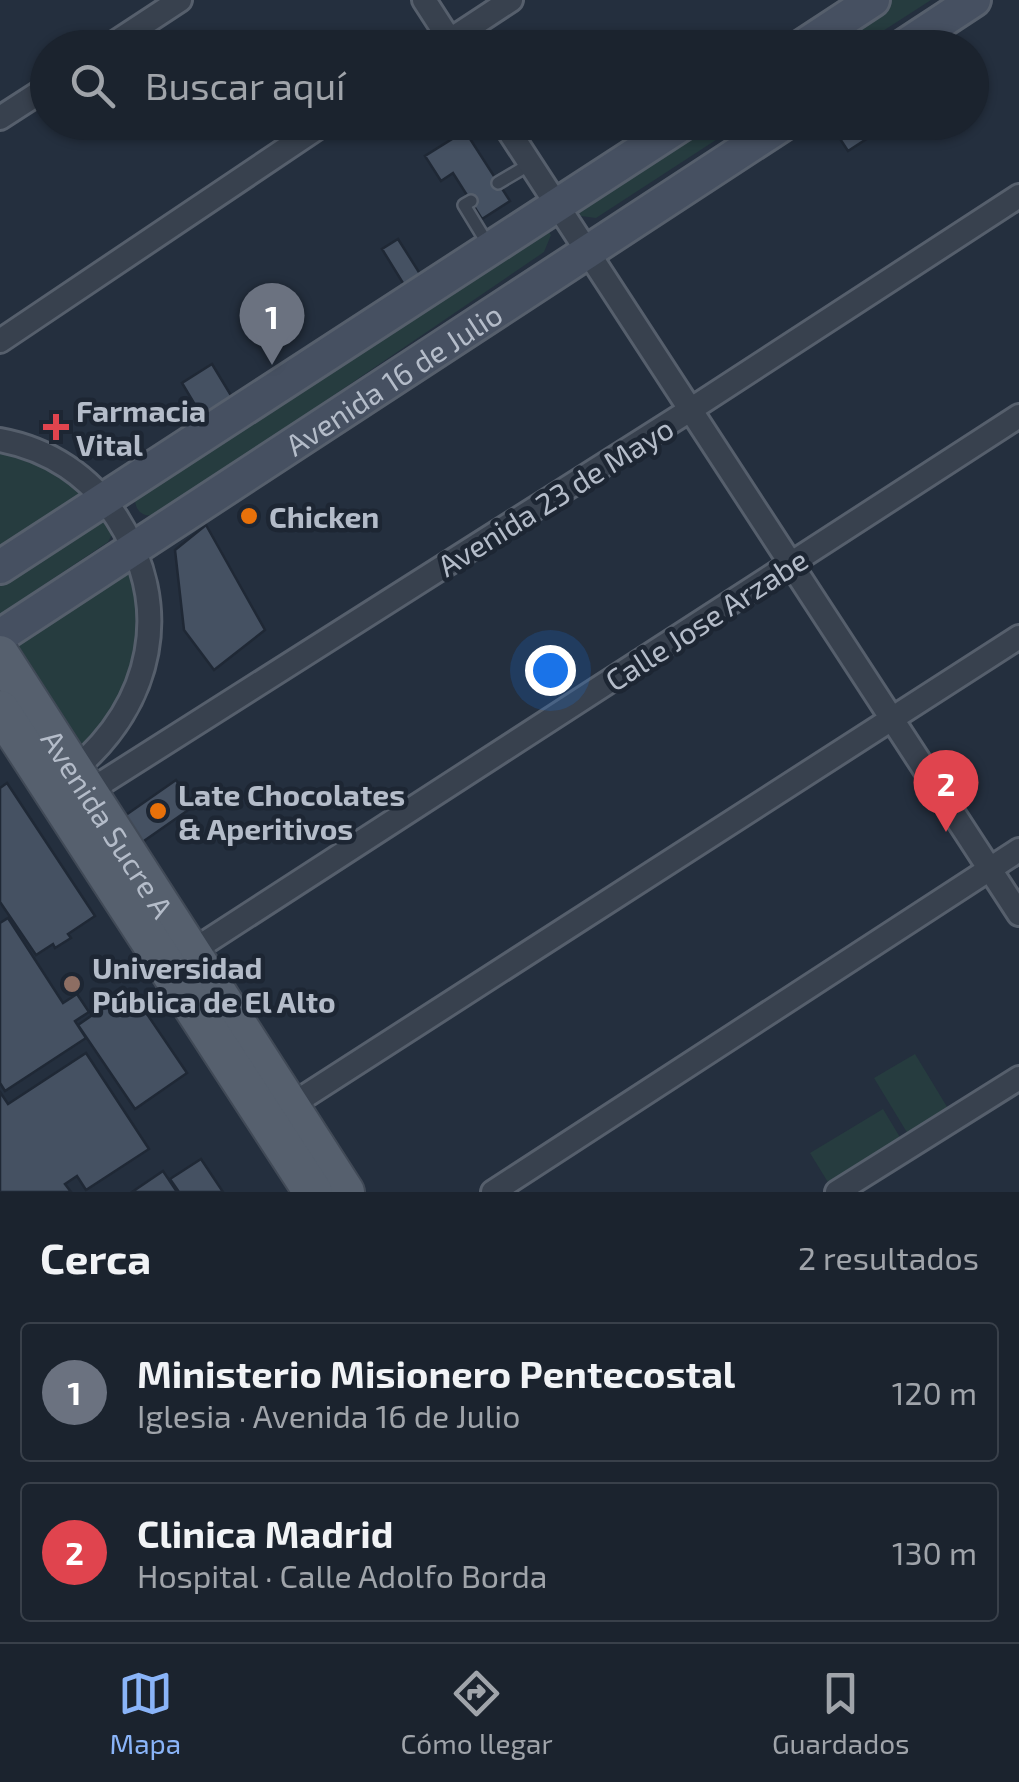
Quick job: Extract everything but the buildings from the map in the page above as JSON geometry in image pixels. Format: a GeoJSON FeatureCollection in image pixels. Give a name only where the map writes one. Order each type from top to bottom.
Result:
{"type":"FeatureCollection","features":[{"type":"Feature","properties":{"kind":"main road"},"geometry":{"type":"LineString","coordinates":[[827,30],[873,0]]}},
{"type":"Feature","properties":{"kind":"main road"},"geometry":{"type":"LineString","coordinates":[[928,30],[974,0]]}},
{"type":"Feature","properties":{"kind":"main road","name":"Avenida 16 de Julio"},"geometry":{"type":"LineString","coordinates":[[0,567],[658,140]]}},
{"type":"Feature","properties":{"kind":"main road","name":"Avenida 16 de Julio"},"geometry":{"type":"LineString","coordinates":[[0,636],[759,140]]}},
{"type":"Feature","properties":{"kind":"main road","name":"Avenida Sucre A"},"geometry":{"type":"LineString","coordinates":[[0,655],[346,1192]]}},
{"type":"Feature","properties":{"kind":"main road","name":"Avenida Sucre A"},"geometry":{"type":"LineString","coordinates":[[0,710],[314,1192]]}},
{"type":"Feature","properties":{"kind":"street"},"geometry":{"type":"LineString","coordinates":[[134,30],[180,0]]}},
{"type":"Feature","properties":{"kind":"street"},"geometry":{"type":"LineString","coordinates":[[424,0],[440,30]]}},
{"type":"Feature","properties":{"kind":"street"},"geometry":{"type":"LineString","coordinates":[[469,30],[511,0]]}},
{"type":"Feature","properties":{"kind":"street"},"geometry":{"type":"LineString","coordinates":[[0,118],[30,99]]}},
{"type":"Feature","properties":{"kind":"street"},"geometry":{"type":"LineString","coordinates":[[0,340],[299,140]]}},
{"type":"Feature","properties":{"kind":"street"},"geometry":{"type":"LineString","coordinates":[[515,140],[1019,914]]}},
{"type":"Feature","properties":{"kind":"street","name":"Avenida 23 de Mayo"},"geometry":{"type":"LineString","coordinates":[[81,781],[690,410],[1019,196]]}},
{"type":"Feature","properties":{"kind":"street","name":"Calle Jose Arzabe"},"geometry":{"type":"LineString","coordinates":[[191,952],[1019,416]]}},
{"type":"Feature","properties":{"kind":"street"},"geometry":{"type":"LineString","coordinates":[[0,440],[49,456],[88,482],[105,499],[136,548],[149,604],[144,667],[118,724],[81,781]]}},
{"type":"Feature","properties":{"kind":"street"},"geometry":{"type":"LineString","coordinates":[[290,1106],[1019,638]]}},
{"type":"Feature","properties":{"kind":"street"},"geometry":{"type":"LineString","coordinates":[[493,1192],[1019,850]]}},
{"type":"Feature","properties":{"kind":"street"},"geometry":{"type":"LineString","coordinates":[[837,1192],[1019,1078]]}},
{"type":"Feature","properties":{"kind":"lane"},"geometry":{"type":"LineString","coordinates":[[498,183],[530,164]]}},
{"type":"Feature","properties":{"kind":"lane"},"geometry":{"type":"LineString","coordinates":[[471,201],[464,204],[491,248]]}},
{"type":"Feature","properties":{"kind":"green space"},"geometry":{"type":"Polygon","coordinates":[[[879,0],[931,0],[884,30],[833,30],[879,0]]]}},
{"type":"Feature","properties":{"kind":"green space"},"geometry":{"type":"Polygon","coordinates":[[[667,140],[716,140],[596,218],[581,216],[576,206],[667,140]]]}},
{"type":"Feature","properties":{"kind":"green space"},"geometry":{"type":"Polygon","coordinates":[[[545,227],[551,235],[544,252],[158,515],[144,515],[138,510],[135,496],[545,227]]]}},
{"type":"Feature","properties":{"kind":"green space"},"geometry":{"type":"Polygon","coordinates":[[[0,453],[38,465],[83,488],[82,499],[0,554],[0,453]]]}},
{"type":"Feature","properties":{"kind":"green space"},"geometry":{"type":"Polygon","coordinates":[[[102,518],[111,523],[113,532],[108,542],[0,614],[0,582],[102,518]]]}},
{"type":"Feature","properties":{"kind":"green space"},"geometry":{"type":"Polygon","coordinates":[[[131,568],[136,620],[130,667],[111,711],[78,751],[12,641],[131,568]]]}},
{"type":"Feature","properties":{"kind":"green space"},"geometry":{"type":"Polygon","coordinates":[[[915,1054],[955,1120],[914,1144],[874,1078],[915,1054]]]}},
{"type":"Feature","properties":{"kind":"green space"},"geometry":{"type":"Polygon","coordinates":[[[883,1109],[910,1154],[834,1192],[810,1153],[883,1109]]]}},
{"type":"Feature","properties":{"kind":"place","name":"Ministerio Misionero Pentecostal"},"geometry":{"type":"Point","coordinates":[272,365]}},
{"type":"Feature","properties":{"kind":"place","name":"Farmacia Vital"},"geometry":{"type":"Point","coordinates":[56,427]}},
{"type":"Feature","properties":{"kind":"place","name":"Chicken"},"geometry":{"type":"Point","coordinates":[249,516]}},
{"type":"Feature","properties":{"kind":"place","name":"Late Chocolates & Aperitivos"},"geometry":{"type":"Point","coordinates":[158,811]}},
{"type":"Feature","properties":{"kind":"place","name":"Clinica Madrid"},"geometry":{"type":"Point","coordinates":[946,832]}},
{"type":"Feature","properties":{"kind":"place","name":"Universidad Pública de El Alto"},"geometry":{"type":"Point","coordinates":[72,984]}}]}
